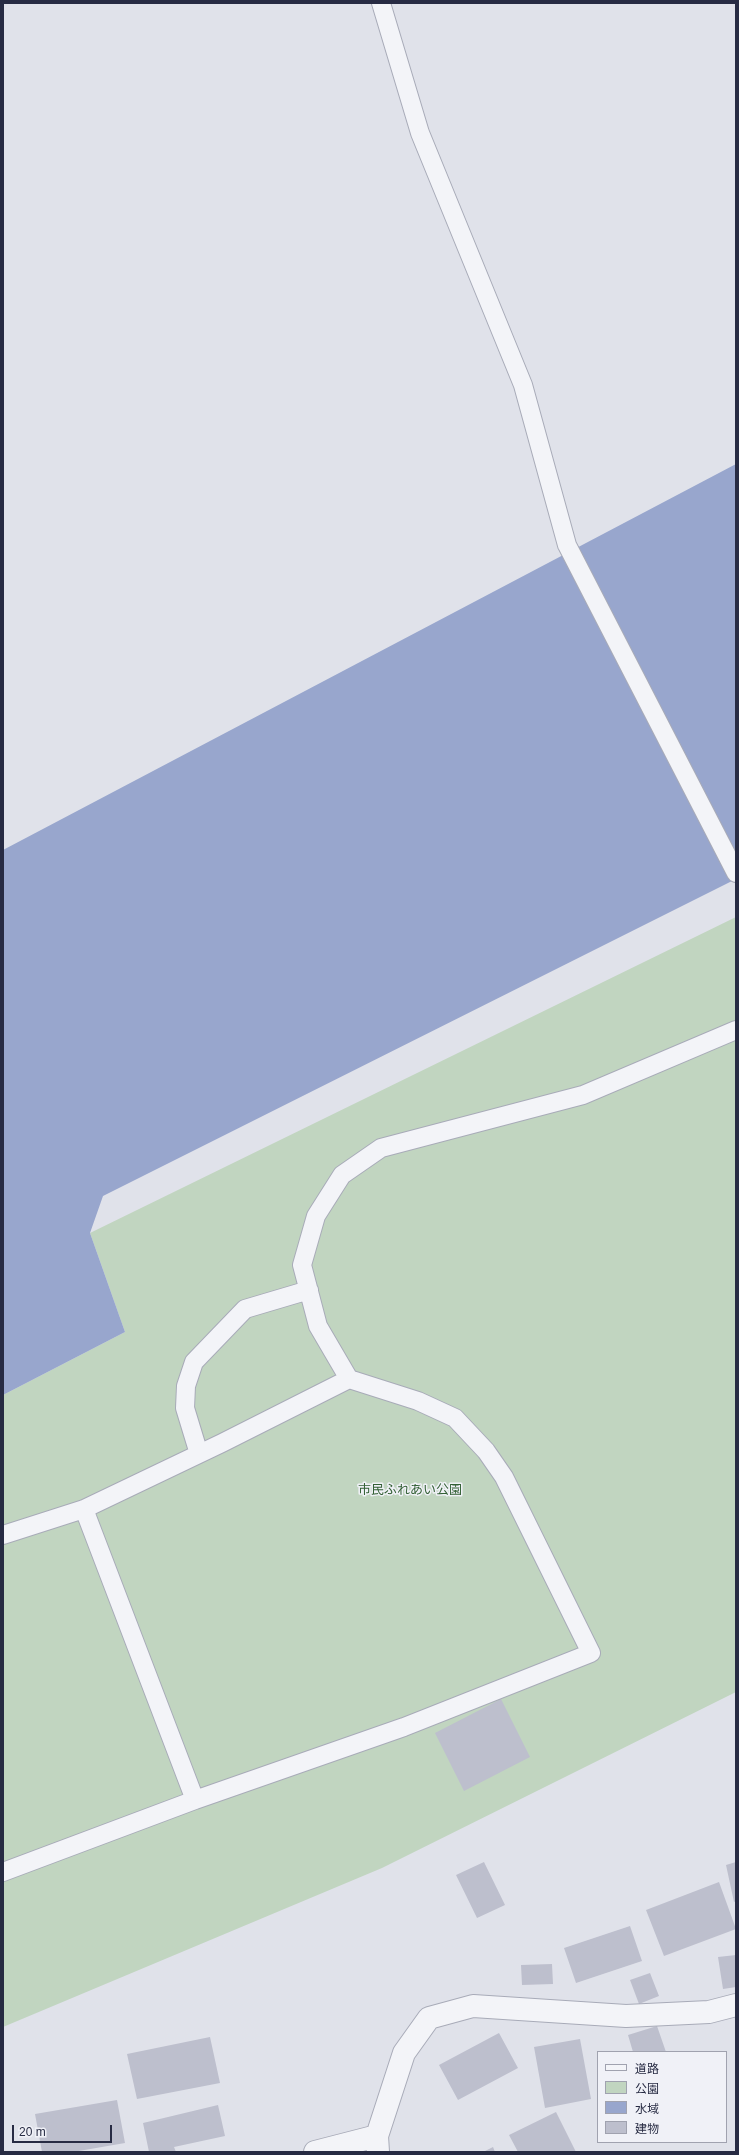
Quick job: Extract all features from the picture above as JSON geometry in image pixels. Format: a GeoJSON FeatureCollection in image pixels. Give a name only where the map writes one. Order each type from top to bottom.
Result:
{"type":"FeatureCollection","features":[{"type":"Feature","properties":{"kind":"street"},"geometry":{"type":"LineString","coordinates":[[315,2152],[378,2144],[404,2053],[429,2018],[473,2006],[626,2016],[709,2012],[736,2005]]}},
{"type":"Feature","properties":{"kind":"lane"},"geometry":{"type":"LineString","coordinates":[[381,3],[420,133],[523,385],[567,545],[736,873]]}},
{"type":"Feature","properties":{"kind":"lane"},"geometry":{"type":"LineString","coordinates":[[3,1872],[195,1800],[404,1727],[591,1653],[504,1477],[486,1451],[472,1433],[455,1418],[424,1404],[349,1380],[318,1326],[302,1265],[316,1216],[342,1175],[380,1148],[583,1095],[736,1030]]}},
{"type":"Feature","properties":{"kind":"lane"},"geometry":{"type":"LineString","coordinates":[[199,1454],[185,1408],[186,1386],[194,1362],[245,1309],[309,1290]]}},
{"type":"Feature","properties":{"kind":"lane"},"geometry":{"type":"LineString","coordinates":[[3,1535],[84,1508],[199,1454],[349,1380]]}},
{"type":"Feature","properties":{"kind":"lane"},"geometry":{"type":"LineString","coordinates":[[84,1508],[195,1800]]}},
{"type":"Feature","properties":{"kind":"green space","name":"市民ふれあい公園"},"geometry":{"type":"Polygon","coordinates":[[[736,917],[736,1692],[382,1868],[3,2027],[3,1395],[125,1332],[90,1233],[736,917]]]}},
{"type":"Feature","properties":{"kind":"water"},"geometry":{"type":"Polygon","coordinates":[[[736,464],[736,879],[103,1196],[90,1233],[125,1332],[3,1395],[3,850],[736,464]]]}},
{"type":"Feature","properties":{"kind":"building"},"geometry":{"type":"Polygon","coordinates":[[[501,1699],[530,1757],[464,1791],[435,1733],[501,1699]]]}},
{"type":"Feature","properties":{"kind":"building"},"geometry":{"type":"Polygon","coordinates":[[[484,1862],[505,1905],[477,1918],[456,1875],[484,1862]]]}},
{"type":"Feature","properties":{"kind":"building"},"geometry":{"type":"Polygon","coordinates":[[[736,1862],[736,1901],[734,1902],[726,1865],[736,1862]]]}},
{"type":"Feature","properties":{"kind":"building"},"geometry":{"type":"Polygon","coordinates":[[[719,1882],[736,1929],[664,1956],[646,1910],[719,1882]]]}},
{"type":"Feature","properties":{"kind":"building"},"geometry":{"type":"Polygon","coordinates":[[[630,1926],[642,1961],[576,1983],[564,1948],[630,1926]]]}},
{"type":"Feature","properties":{"kind":"building"},"geometry":{"type":"Polygon","coordinates":[[[736,1955],[736,1987],[723,1989],[718,1957],[736,1955]]]}},
{"type":"Feature","properties":{"kind":"building"},"geometry":{"type":"Polygon","coordinates":[[[552,1964],[553,1984],[522,1985],[521,1965],[552,1964]]]}},
{"type":"Feature","properties":{"kind":"building"},"geometry":{"type":"Polygon","coordinates":[[[650,1973],[659,1996],[639,2004],[630,1980],[650,1973]]]}},
{"type":"Feature","properties":{"kind":"building"},"geometry":{"type":"Polygon","coordinates":[[[657,2026],[666,2051],[633,2051],[628,2035],[657,2026]]]}},
{"type":"Feature","properties":{"kind":"building"},"geometry":{"type":"Polygon","coordinates":[[[499,2033],[518,2068],[458,2100],[439,2065],[499,2033]]]}},
{"type":"Feature","properties":{"kind":"building"},"geometry":{"type":"Polygon","coordinates":[[[210,2037],[220,2083],[137,2099],[127,2054],[210,2037]]]}},
{"type":"Feature","properties":{"kind":"building"},"geometry":{"type":"Polygon","coordinates":[[[580,2039],[591,2099],[545,2108],[534,2047],[580,2039]]]}},
{"type":"Feature","properties":{"kind":"building"},"geometry":{"type":"Polygon","coordinates":[[[117,2100],[125,2143],[73,2152],[42,2152],[35,2114],[117,2100]]]}},
{"type":"Feature","properties":{"kind":"building"},"geometry":{"type":"Polygon","coordinates":[[[218,2105],[225,2136],[174,2147],[176,2152],[149,2152],[143,2123],[218,2105]]]}},
{"type":"Feature","properties":{"kind":"building"},"geometry":{"type":"Polygon","coordinates":[[[556,2112],[576,2152],[518,2152],[509,2135],[556,2112]]]}},
{"type":"Feature","properties":{"kind":"building"},"geometry":{"type":"Polygon","coordinates":[[[493,2147],[495,2152],[483,2152],[493,2147]]]}}]}
